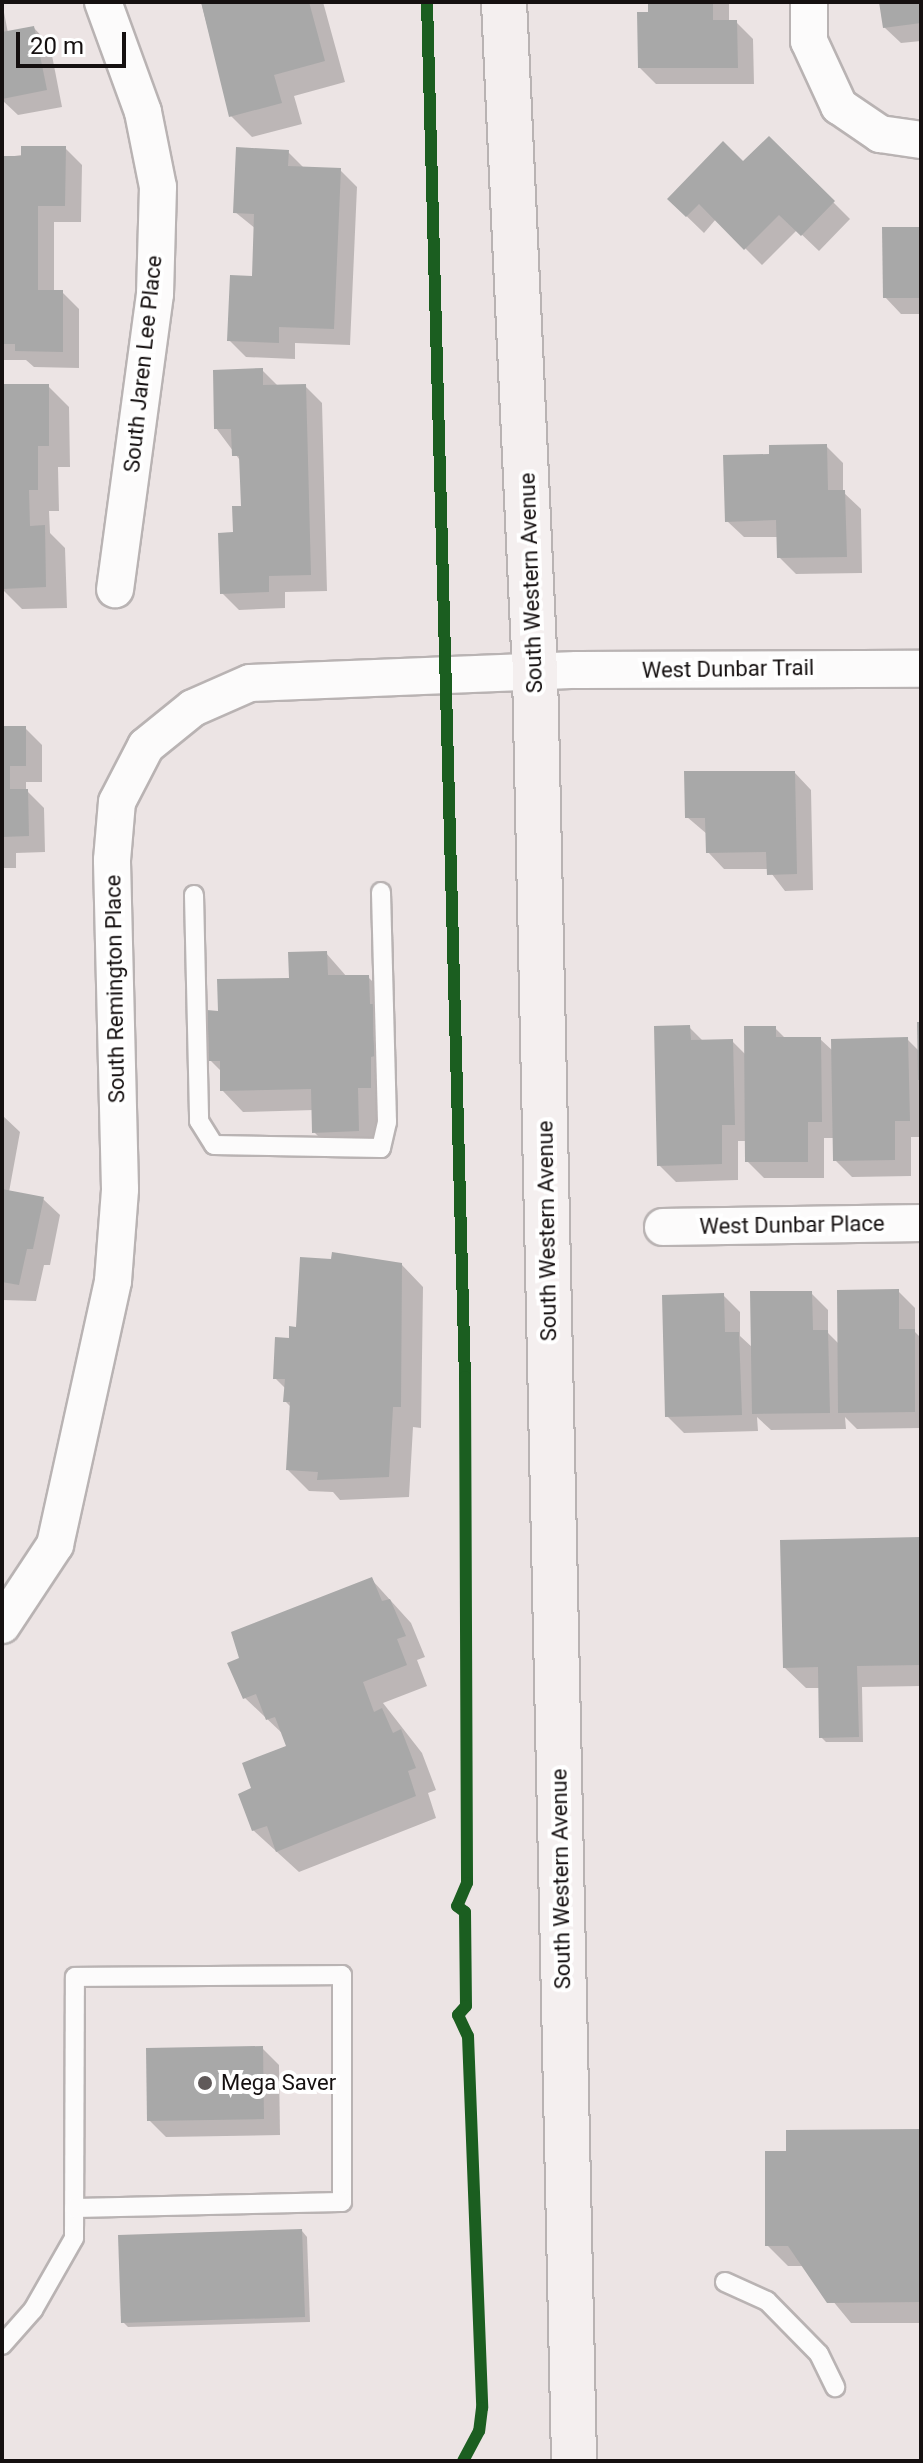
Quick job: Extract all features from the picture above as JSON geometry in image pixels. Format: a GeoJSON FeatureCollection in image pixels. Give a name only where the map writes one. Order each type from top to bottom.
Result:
{"type":"FeatureCollection","features":[{"type":"Feature","properties":{"kind":"main road","name":"South Western Avenue"},"geometry":{"type":"LineString","coordinates":[[504,2],[535,672],[574,2461]]}},
{"type":"Feature","properties":{"kind":"street","name":"South Jaren Lee Place"},"geometry":{"type":"LineString","coordinates":[[103,2],[143,112],[158,187],[155,294],[115,589]]}},
{"type":"Feature","properties":{"kind":"street"},"geometry":{"type":"LineString","coordinates":[[809,2],[809,41],[839,106],[880,134],[921,140]]}},
{"type":"Feature","properties":{"kind":"street","name":"West Dunbar Trail"},"geometry":{"type":"LineString","coordinates":[[535,672],[921,669]]}},
{"type":"Feature","properties":{"kind":"street","name":"South Remington Place"},"geometry":{"type":"LineString","coordinates":[[2,1625],[55,1545],[113,1281],[120,1189],[112,860],[117,802],[146,746],[193,708],[250,683],[535,672]]}},
{"type":"Feature","properties":{"kind":"street","name":"West Dunbar Place"},"geometry":{"type":"LineString","coordinates":[[663,1227],[921,1223]]}},
{"type":"Feature","properties":{"kind":"lane"},"geometry":{"type":"LineString","coordinates":[[194,895],[199,1121],[214,1145],[381,1148],[387,1122],[381,892]]}},
{"type":"Feature","properties":{"kind":"lane"},"geometry":{"type":"LineString","coordinates":[[2,2345],[33,2310],[74,2238],[74,2208],[75,1977],[342,1975],[342,2202],[74,2208]]}},
{"type":"Feature","properties":{"kind":"lane"},"geometry":{"type":"LineString","coordinates":[[725,2282],[767,2301],[819,2354],[835,2387]]}},
{"type":"Feature","properties":{"kind":"building"},"geometry":{"type":"Polygon","coordinates":[[[201,2],[309,2],[325,61],[274,75],[282,103],[229,117],[201,2]]]}},
{"type":"Feature","properties":{"kind":"building"},"geometry":{"type":"Polygon","coordinates":[[[648,2],[713,2],[713,20],[737,20],[738,68],[638,68],[637,12],[648,12],[648,2]]]}},
{"type":"Feature","properties":{"kind":"building"},"geometry":{"type":"Polygon","coordinates":[[[879,2],[921,2],[921,23],[883,28],[879,2]]]}},
{"type":"Feature","properties":{"kind":"building"},"geometry":{"type":"Polygon","coordinates":[[[34,26],[47,90],[2,99],[2,32],[34,26]]]}},
{"type":"Feature","properties":{"kind":"building"},"geometry":{"type":"Polygon","coordinates":[[[769,136],[835,201],[801,236],[779,215],[744,250],[699,204],[686,217],[667,199],[723,141],[743,161],[769,136]]]}},
{"type":"Feature","properties":{"kind":"building"},"geometry":{"type":"Polygon","coordinates":[[[21,146],[66,146],[65,206],[38,206],[38,290],[63,290],[63,352],[15,351],[15,344],[2,344],[2,156],[21,156],[21,146]]]}},
{"type":"Feature","properties":{"kind":"building"},"geometry":{"type":"Polygon","coordinates":[[[236,147],[289,150],[288,166],[341,168],[334,329],[279,327],[279,343],[227,341],[230,275],[252,276],[254,214],[233,213],[236,147]]]}},
{"type":"Feature","properties":{"kind":"building"},"geometry":{"type":"Polygon","coordinates":[[[882,227],[921,227],[921,298],[883,298],[882,227]]]}},
{"type":"Feature","properties":{"kind":"building"},"geometry":{"type":"Polygon","coordinates":[[[263,368],[263,385],[306,384],[311,575],[269,576],[269,592],[220,594],[218,533],[233,532],[232,506],[241,506],[239,456],[232,456],[231,429],[214,429],[213,370],[263,368]]]}},
{"type":"Feature","properties":{"kind":"building"},"geometry":{"type":"Polygon","coordinates":[[[2,384],[49,384],[49,446],[38,446],[38,490],[29,490],[30,526],[45,525],[46,587],[2,589],[2,384]]]}},
{"type":"Feature","properties":{"kind":"building"},"geometry":{"type":"Polygon","coordinates":[[[827,444],[828,490],[845,490],[847,557],[777,558],[776,520],[725,522],[723,455],[769,454],[769,445],[827,444]]]}},
{"type":"Feature","properties":{"kind":"building"},"geometry":{"type":"Polygon","coordinates":[[[2,726],[26,726],[26,766],[10,766],[10,789],[28,789],[29,836],[2,837],[2,726]]]}},
{"type":"Feature","properties":{"kind":"building"},"geometry":{"type":"Polygon","coordinates":[[[684,771],[795,771],[797,874],[767,875],[766,852],[706,853],[705,818],[685,818],[684,771]]]}},
{"type":"Feature","properties":{"kind":"building"},"geometry":{"type":"Polygon","coordinates":[[[327,951],[328,975],[369,975],[370,1004],[374,1004],[375,1056],[371,1057],[371,1088],[358,1088],[359,1131],[312,1133],[311,1089],[220,1091],[220,1061],[208,1061],[207,1010],[218,1011],[217,979],[289,978],[288,952],[327,951]]]}},
{"type":"Feature","properties":{"kind":"building"},"geometry":{"type":"Polygon","coordinates":[[[917,1022],[921,1022],[921,1080],[918,1080],[917,1022]]]}},
{"type":"Feature","properties":{"kind":"building"},"geometry":{"type":"Polygon","coordinates":[[[690,1025],[691,1040],[733,1039],[735,1125],[722,1125],[722,1164],[657,1166],[654,1026],[690,1025]]]}},
{"type":"Feature","properties":{"kind":"building"},"geometry":{"type":"Polygon","coordinates":[[[744,1026],[776,1026],[776,1037],[821,1037],[822,1122],[808,1122],[808,1162],[745,1162],[744,1026]]]}},
{"type":"Feature","properties":{"kind":"building"},"geometry":{"type":"Polygon","coordinates":[[[908,1037],[910,1121],[895,1121],[895,1160],[833,1161],[831,1039],[908,1037]]]}},
{"type":"Feature","properties":{"kind":"building"},"geometry":{"type":"Polygon","coordinates":[[[2,1189],[44,1197],[33,1249],[27,1249],[19,1285],[2,1282],[2,1189]]]}},
{"type":"Feature","properties":{"kind":"building"},"geometry":{"type":"Polygon","coordinates":[[[332,1252],[402,1263],[401,1407],[393,1407],[389,1477],[317,1480],[318,1472],[286,1470],[290,1402],[283,1402],[285,1379],[273,1379],[275,1337],[289,1338],[289,1326],[296,1327],[300,1257],[331,1259],[332,1252]]]}},
{"type":"Feature","properties":{"kind":"building"},"geometry":{"type":"Polygon","coordinates":[[[899,1289],[899,1329],[915,1329],[915,1412],[838,1413],[837,1290],[899,1289]]]}},
{"type":"Feature","properties":{"kind":"building"},"geometry":{"type":"Polygon","coordinates":[[[750,1291],[812,1291],[813,1330],[828,1330],[830,1413],[752,1414],[750,1291]]]}},
{"type":"Feature","properties":{"kind":"building"},"geometry":{"type":"Polygon","coordinates":[[[724,1293],[725,1332],[739,1332],[742,1415],[665,1417],[662,1295],[724,1293]]]}},
{"type":"Feature","properties":{"kind":"building"},"geometry":{"type":"Polygon","coordinates":[[[921,1537],[921,1665],[857,1666],[859,1737],[819,1738],[818,1667],[783,1668],[780,1540],[921,1537]]]}},
{"type":"Feature","properties":{"kind":"building"},"geometry":{"type":"Polygon","coordinates":[[[372,1577],[382,1601],[390,1599],[406,1636],[397,1639],[407,1665],[363,1682],[374,1712],[382,1708],[393,1733],[401,1729],[416,1768],[408,1771],[416,1796],[276,1852],[267,1826],[252,1831],[238,1794],[251,1788],[242,1763],[286,1746],[275,1717],[266,1720],[256,1694],[243,1699],[227,1663],[239,1658],[231,1632],[372,1577]]]}},
{"type":"Feature","properties":{"kind":"building","name":"Mega Saver"},"geometry":{"type":"Polygon","coordinates":[[[263,2046],[264,2119],[147,2121],[146,2048],[263,2046]]]}},
{"type":"Feature","properties":{"kind":"building"},"geometry":{"type":"Polygon","coordinates":[[[921,2129],[921,2302],[827,2303],[788,2246],[765,2246],[765,2151],[786,2151],[786,2130],[921,2129]]]}},
{"type":"Feature","properties":{"kind":"building"},"geometry":{"type":"Polygon","coordinates":[[[302,2229],[305,2317],[121,2323],[118,2235],[302,2229]]]}},
{"type":"Feature","properties":{"kind":"cycle path"},"geometry":{"type":"LineString","coordinates":[[427,2],[465,1377],[467,1883],[457,1906],[465,1912],[466,2006],[458,2015],[468,2036],[482,2408],[479,2431],[463,2461]]}},
{"type":"Feature","properties":{"kind":"place","name":"Mega Saver"},"geometry":{"type":"Point","coordinates":[205,2083]}}]}
